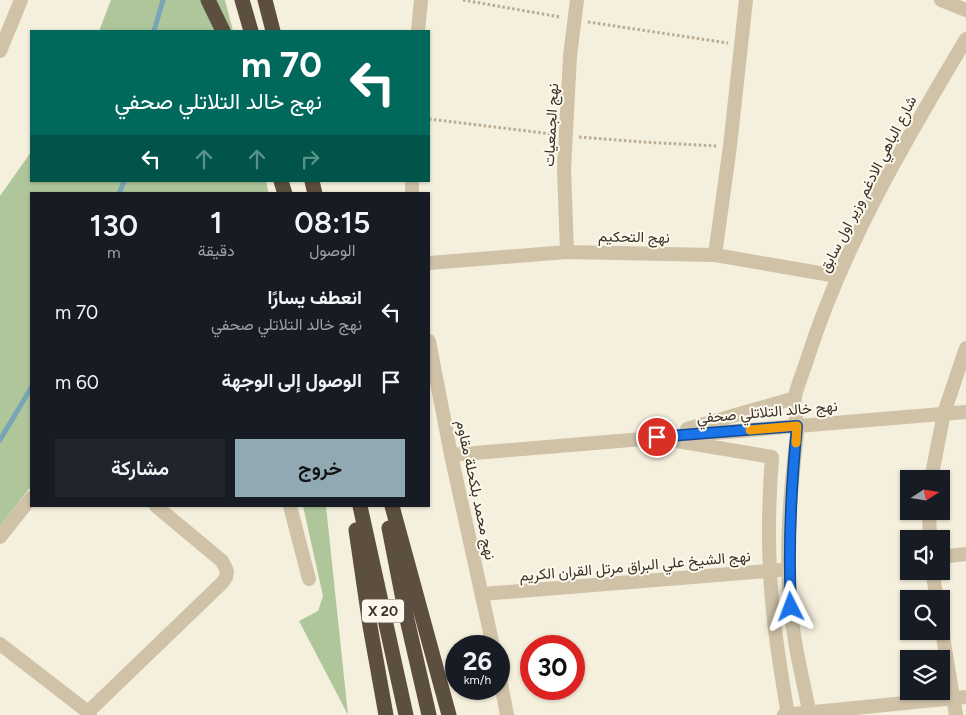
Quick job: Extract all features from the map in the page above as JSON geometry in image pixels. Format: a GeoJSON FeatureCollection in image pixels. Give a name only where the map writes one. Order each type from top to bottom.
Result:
{"type":"FeatureCollection","features":[{"type":"Feature","properties":{"kind":"highway"},"geometry":{"type":"LineString","coordinates":[[208,0],[223,30]]}},
{"type":"Feature","properties":{"kind":"highway"},"geometry":{"type":"LineString","coordinates":[[242,0],[251,30]]}},
{"type":"Feature","properties":{"kind":"highway"},"geometry":{"type":"LineString","coordinates":[[265,0],[273,30]]}},
{"type":"Feature","properties":{"kind":"highway"},"geometry":{"type":"LineString","coordinates":[[276,0],[283,30]]}},
{"type":"Feature","properties":{"kind":"highway"},"geometry":{"type":"LineString","coordinates":[[352,507],[386,715]]}},
{"type":"Feature","properties":{"kind":"highway","name":"X 20"},"geometry":{"type":"LineString","coordinates":[[360,507],[406,715]]}},
{"type":"Feature","properties":{"kind":"highway","name":"X 20"},"geometry":{"type":"LineString","coordinates":[[384,507],[429,715]]}},
{"type":"Feature","properties":{"kind":"highway"},"geometry":{"type":"LineString","coordinates":[[392,507],[450,715]]}},
{"type":"Feature","properties":{"kind":"street"},"geometry":{"type":"LineString","coordinates":[[0,51],[21,0]]}},
{"type":"Feature","properties":{"kind":"street"},"geometry":{"type":"LineString","coordinates":[[418,30],[421,0]]}},
{"type":"Feature","properties":{"kind":"street","name":"نهج الجمعيات"},"geometry":{"type":"LineString","coordinates":[[567,252],[564,169],[570,56],[577,0]]}},
{"type":"Feature","properties":{"kind":"street"},"geometry":{"type":"LineString","coordinates":[[715,255],[730,146],[746,0]]}},
{"type":"Feature","properties":{"kind":"street"},"geometry":{"type":"LineString","coordinates":[[941,0],[966,10]]}},
{"type":"Feature","properties":{"kind":"street","name":"شارع الباهي الادغم وزير اول سابق"},"geometry":{"type":"LineString","coordinates":[[795,398],[816,330],[837,276],[854,240],[924,108],[966,39]]}},
{"type":"Feature","properties":{"kind":"street","name":"نهج التحكيم"},"geometry":{"type":"LineString","coordinates":[[430,263],[567,252],[715,255],[837,276]]}},
{"type":"Feature","properties":{"kind":"street","name":"نهج محمد بلكحلة مقاوم"},"geometry":{"type":"LineString","coordinates":[[430,346],[451,455],[491,635]]}},
{"type":"Feature","properties":{"kind":"street"},"geometry":{"type":"LineString","coordinates":[[933,470],[944,414],[966,348]]}},
{"type":"Feature","properties":{"kind":"street"},"geometry":{"type":"LineString","coordinates":[[657,437],[795,398],[797,426],[790,502],[789,568],[794,641],[809,714]]}},
{"type":"Feature","properties":{"kind":"street","name":"نهج خالد التلاتلي صحفي"},"geometry":{"type":"LineString","coordinates":[[451,455],[966,412]]}},
{"type":"Feature","properties":{"kind":"street"},"geometry":{"type":"LineString","coordinates":[[657,437],[772,457],[769,509],[770,572],[779,662],[787,715],[960,698]]}},
{"type":"Feature","properties":{"kind":"street"},"geometry":{"type":"LineString","coordinates":[[0,536],[30,499]]}},
{"type":"Feature","properties":{"kind":"street"},"geometry":{"type":"LineString","coordinates":[[0,644],[89,713],[226,576],[227,571],[222,561],[157,507]]}},
{"type":"Feature","properties":{"kind":"street"},"geometry":{"type":"LineString","coordinates":[[290,507],[309,579]]}},
{"type":"Feature","properties":{"kind":"street"},"geometry":{"type":"LineString","coordinates":[[950,556],[966,554]]}},
{"type":"Feature","properties":{"kind":"street","name":"نهج الشيخ علي البراق مرتل القران الكريم"},"geometry":{"type":"LineString","coordinates":[[482,594],[770,572],[789,568]]}},
{"type":"Feature","properties":{"kind":"street"},"geometry":{"type":"LineString","coordinates":[[945,640],[960,698],[956,715]]}},
{"type":"Feature","properties":{"kind":"street"},"geometry":{"type":"LineString","coordinates":[[504,700],[507,715]]}},
{"type":"Feature","properties":{"kind":"path"},"geometry":{"type":"LineString","coordinates":[[463,0],[574,20],[741,45]]}},
{"type":"Feature","properties":{"kind":"path"},"geometry":{"type":"LineString","coordinates":[[430,120],[566,136],[730,146]]}},
{"type":"Feature","properties":{"kind":"green space"},"geometry":{"type":"Polygon","coordinates":[[[111,0],[225,0],[233,30],[99,30],[111,0]]]}},
{"type":"Feature","properties":{"kind":"green space"},"geometry":{"type":"Polygon","coordinates":[[[30,153],[30,182],[266,182],[269,192],[30,192],[30,487],[0,526],[0,196],[30,153]]]}},
{"type":"Feature","properties":{"kind":"green space"},"geometry":{"type":"Polygon","coordinates":[[[303,507],[326,507],[348,715],[299,621],[318,611],[323,596],[303,507]]]}},
{"type":"Feature","properties":{"kind":"waterway"},"geometry":{"type":"LineString","coordinates":[[154,30],[163,0]]}},
{"type":"Feature","properties":{"kind":"waterway"},"geometry":{"type":"LineString","coordinates":[[120,192],[124,182]]}},
{"type":"Feature","properties":{"kind":"waterway"},"geometry":{"type":"LineString","coordinates":[[0,440],[30,390]]}},
{"type":"Feature","properties":{"kind":"slow traffic"},"geometry":{"type":"LineString","coordinates":[[750,430],[797,426],[796,443]]}},
{"type":"Feature","properties":{"kind":"route"},"geometry":{"type":"LineString","coordinates":[[657,437],[797,426],[790,502],[789,568],[791,607]]}}]}
